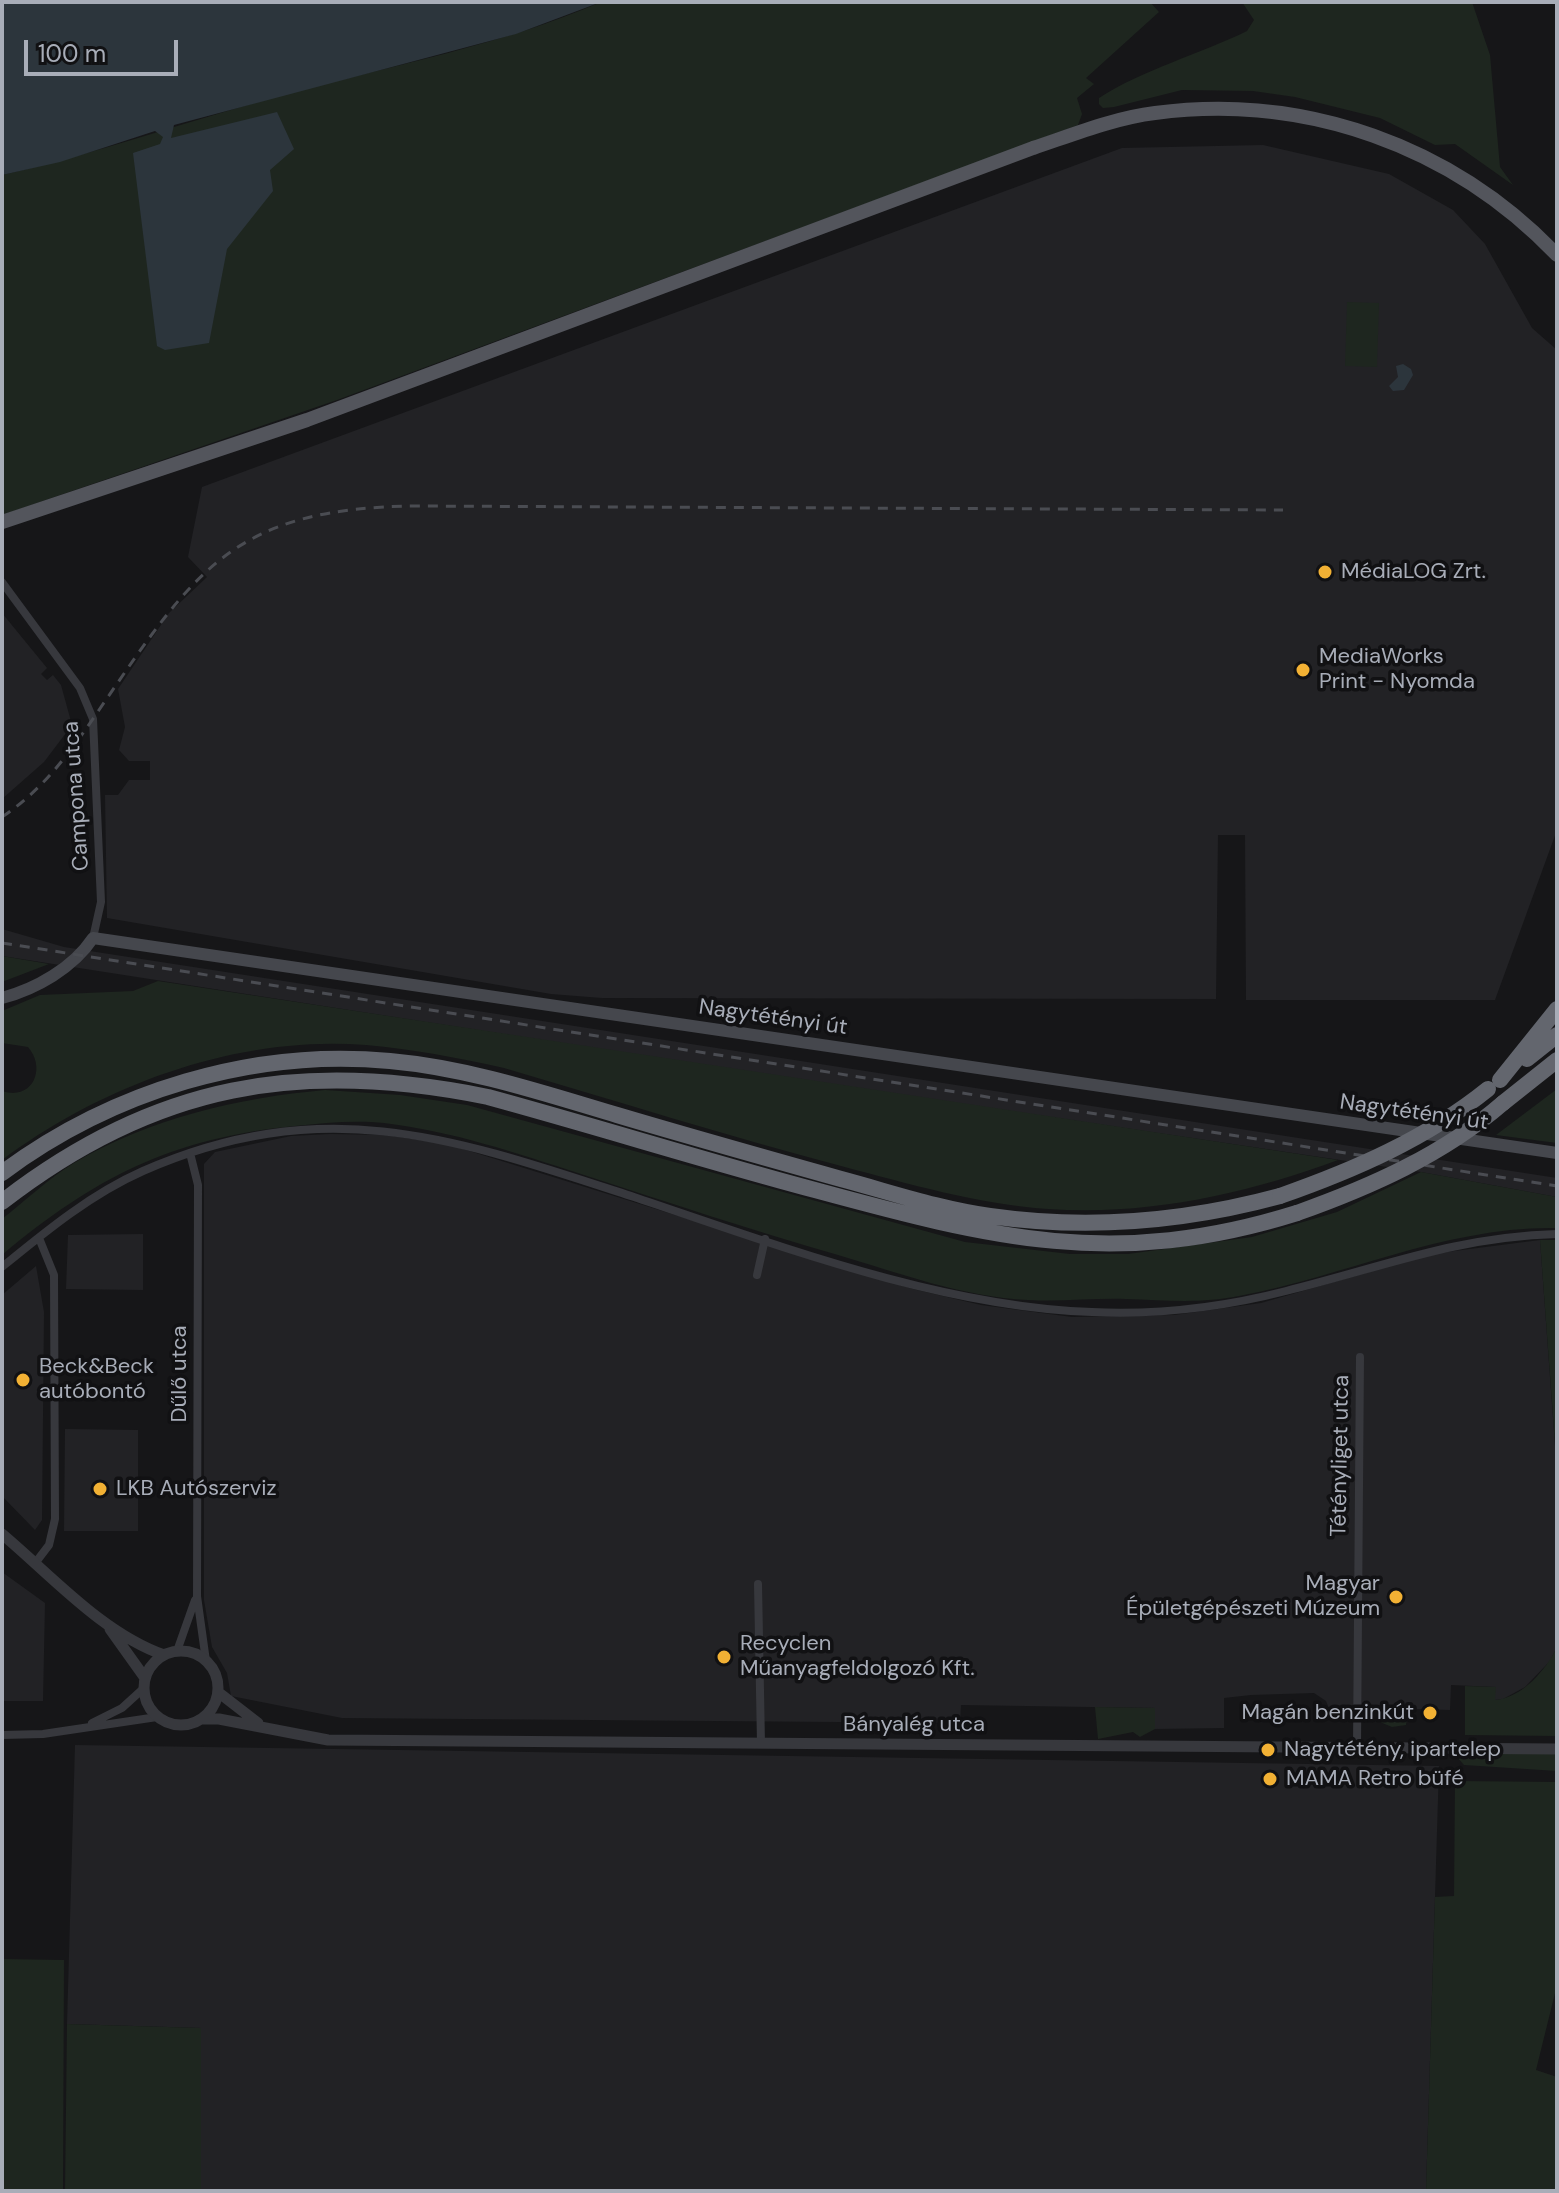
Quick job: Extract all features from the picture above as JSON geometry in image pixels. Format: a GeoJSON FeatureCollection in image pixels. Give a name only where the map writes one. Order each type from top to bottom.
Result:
{"type":"FeatureCollection","features":[{"type":"Feature","properties":{"kind":"highway"},"geometry":{"type":"LineString","coordinates":[[1494,1085],[1557,1009]]}},
{"type":"Feature","properties":{"kind":"highway"},"geometry":{"type":"LineString","coordinates":[[2,1173],[73,1127],[156,1091],[260,1064],[357,1059],[420,1065],[495,1080],[724,1146],[988,1216],[1077,1224],[1133,1222],[1209,1213],[1280,1196],[1372,1160],[1447,1119],[1557,1035]]}},
{"type":"Feature","properties":{"kind":"highway"},"geometry":{"type":"LineString","coordinates":[[2,1202],[85,1145],[170,1107],[264,1084],[356,1079],[417,1084],[488,1097],[916,1218],[1023,1240],[1093,1245],[1158,1242],[1216,1234],[1297,1213],[1363,1188],[1441,1148],[1557,1060]]}},
{"type":"Feature","properties":{"kind":"main road"},"geometry":{"type":"LineString","coordinates":[[2,522],[307,420],[1033,148],[1153,113],[1229,108],[1305,115],[1373,133],[1436,161],[1488,193],[1557,255]]}},
{"type":"Feature","properties":{"kind":"main road"},"geometry":{"type":"LineString","coordinates":[[2,998],[41,982],[76,958],[93,938]]}},
{"type":"Feature","properties":{"kind":"main road","name":"Nagytétényi út"},"geometry":{"type":"LineString","coordinates":[[93,938],[1557,1153]]}},
{"type":"Feature","properties":{"kind":"street","name":"Campona utca"},"geometry":{"type":"LineString","coordinates":[[2,582],[80,688],[93,719],[101,902],[93,938]]}},
{"type":"Feature","properties":{"kind":"street"},"geometry":{"type":"LineString","coordinates":[[2,1267],[85,1203],[140,1172],[237,1140],[328,1129],[388,1130],[441,1138],[765,1239],[983,1300],[1038,1308],[1131,1312],[1243,1301],[1452,1244],[1557,1234]]}},
{"type":"Feature","properties":{"kind":"street","name":"Dűlő utca"},"geometry":{"type":"LineString","coordinates":[[190,1153],[198,1185],[197,1596],[206,1661]]}},
{"type":"Feature","properties":{"kind":"street"},"geometry":{"type":"LineString","coordinates":[[36,1562],[49,1545],[55,1519],[54,1275],[39,1238]]}},
{"type":"Feature","properties":{"kind":"street"},"geometry":{"type":"LineString","coordinates":[[757,1275],[765,1239]]}},
{"type":"Feature","properties":{"kind":"street","name":"Tétényliget utca"},"geometry":{"type":"LineString","coordinates":[[1357,1747],[1360,1357]]}},
{"type":"Feature","properties":{"kind":"street"},"geometry":{"type":"LineString","coordinates":[[2,1534],[102,1620],[148,1650],[164,1655],[187,1652],[206,1661]]}},
{"type":"Feature","properties":{"kind":"street"},"geometry":{"type":"LineString","coordinates":[[758,1584],[761,1744]]}},
{"type":"Feature","properties":{"kind":"street","name":"Dűlő utca"},"geometry":{"type":"LineString","coordinates":[[177,1651],[197,1596]]}},
{"type":"Feature","properties":{"kind":"street"},"geometry":{"type":"LineString","coordinates":[[102,1620],[138,1665],[150,1709],[157,1717]]}},
{"type":"Feature","properties":{"kind":"street","name":"Bányalég utca"},"geometry":{"type":"LineString","coordinates":[[85,1727],[122,1708],[144,1683],[149,1669],[164,1655]]}},
{"type":"Feature","properties":{"kind":"street","name":"Bányalég utca"},"geometry":{"type":"LineString","coordinates":[[206,1661],[216,1677],[218,1692],[240,1712],[272,1730]]}},
{"type":"Feature","properties":{"kind":"street"},"geometry":{"type":"LineString","coordinates":[[202,1719],[215,1702],[218,1692]]}},
{"type":"Feature","properties":{"kind":"street","name":"Bányalég utca"},"geometry":{"type":"LineString","coordinates":[[2,1735],[43,1734],[157,1717],[174,1725],[202,1719],[328,1740],[1557,1749]]}},
{"type":"Feature","properties":{"kind":"shaded area"},"geometry":{"type":"Polygon","coordinates":[[[2,2],[601,2],[516,34],[174,125],[171,138],[277,112],[294,149],[270,170],[273,191],[227,249],[209,343],[165,350],[157,346],[133,153],[160,144],[163,137],[155,131],[60,162],[2,175],[2,2]]]}},
{"type":"Feature","properties":{"kind":"shaded area"},"geometry":{"type":"Polygon","coordinates":[[[601,2],[1150,2],[1159,12],[1086,78],[1094,84],[1077,98],[1082,114],[1078,125],[337,400],[2,515],[2,175],[74,157],[290,93],[486,42],[601,2]]]}},
{"type":"Feature","properties":{"kind":"shaded area"},"geometry":{"type":"Polygon","coordinates":[[[1242,2],[1472,2],[1490,55],[1500,167],[1513,185],[1455,144],[1435,145],[1380,118],[1295,97],[1253,91],[1182,90],[1114,107],[1103,108],[1099,104],[1099,98],[1134,79],[1247,31],[1254,20],[1242,2]]]}},
{"type":"Feature","properties":{"kind":"shaded area"},"geometry":{"type":"Polygon","coordinates":[[[1263,145],[1389,174],[1453,210],[1485,244],[1532,328],[1557,350],[1557,830],[1495,1000],[1246,1000],[1245,835],[1218,835],[1216,999],[602,998],[551,994],[107,918],[105,795],[118,795],[129,780],[150,780],[150,761],[129,761],[119,750],[125,727],[118,689],[169,613],[207,577],[188,557],[202,487],[1122,148],[1263,145]]]}},
{"type":"Feature","properties":{"kind":"shaded area"},"geometry":{"type":"Polygon","coordinates":[[[1347,302],[1379,303],[1377,367],[1345,366],[1347,302]]]}},
{"type":"Feature","properties":{"kind":"shaded area"},"geometry":{"type":"Polygon","coordinates":[[[1403,364],[1411,369],[1413,375],[1404,390],[1393,391],[1389,386],[1398,377],[1396,366],[1403,364]]]}},
{"type":"Feature","properties":{"kind":"shaded area"},"geometry":{"type":"Polygon","coordinates":[[[2,613],[47,668],[41,674],[47,680],[53,675],[61,685],[72,725],[44,762],[2,799],[2,613]]]}},
{"type":"Feature","properties":{"kind":"shaded area"},"geometry":{"type":"Polygon","coordinates":[[[2,929],[64,947],[1557,1178],[1557,1197],[1421,1172],[760,1074],[2,956],[2,929]]]}},
{"type":"Feature","properties":{"kind":"shaded area"},"geometry":{"type":"Polygon","coordinates":[[[2,956],[49,964],[2,982],[2,956]]]}},
{"type":"Feature","properties":{"kind":"shaded area"},"geometry":{"type":"Polygon","coordinates":[[[158,981],[1338,1160],[1268,1183],[1196,1200],[1122,1209],[1048,1209],[996,1203],[841,1166],[504,1068],[401,1049],[318,1044],[269,1048],[174,1070],[84,1109],[2,1160],[2,1091],[13,1093],[28,1087],[36,1073],[36,1065],[28,1047],[2,1043],[2,1011],[40,995],[133,991],[158,981]]]}},
{"type":"Feature","properties":{"kind":"shaded area"},"geometry":{"type":"Polygon","coordinates":[[[1557,1089],[1557,1143],[1496,1135],[1557,1089]]]}},
{"type":"Feature","properties":{"kind":"shaded area"},"geometry":{"type":"Polygon","coordinates":[[[325,1090],[400,1095],[467,1105],[965,1242],[1070,1254],[1128,1254],[1252,1237],[1337,1212],[1421,1172],[1557,1197],[1557,1228],[1516,1230],[1436,1243],[1279,1287],[1210,1300],[1004,1298],[908,1276],[484,1144],[434,1131],[384,1123],[351,1122],[251,1132],[210,1140],[173,1152],[103,1183],[2,1255],[2,1219],[65,1169],[103,1147],[195,1113],[259,1098],[325,1090]]]}},
{"type":"Feature","properties":{"kind":"shaded area"},"geometry":{"type":"Polygon","coordinates":[[[386,1135],[447,1144],[913,1289],[981,1305],[1072,1317],[1174,1315],[1261,1303],[1431,1254],[1540,1240],[1557,1473],[1557,1647],[1550,1661],[1525,1687],[1503,1699],[1495,1700],[1495,1687],[1451,1685],[1450,1710],[1349,1707],[1330,1711],[1326,1701],[1314,1693],[1251,1695],[1224,1698],[1224,1728],[1155,1729],[1155,1708],[961,1705],[960,1723],[342,1718],[231,1696],[227,1673],[212,1647],[204,1600],[204,1164],[215,1152],[291,1136],[386,1135]]]}},
{"type":"Feature","properties":{"kind":"shaded area"},"geometry":{"type":"Polygon","coordinates":[[[143,1234],[143,1290],[66,1289],[68,1235],[143,1234]]]}},
{"type":"Feature","properties":{"kind":"shaded area"},"geometry":{"type":"Polygon","coordinates":[[[1540,1240],[1557,1240],[1557,1470],[1540,1240]]]}},
{"type":"Feature","properties":{"kind":"shaded area","name":"Beck&Beck autóbontó"},"geometry":{"type":"Polygon","coordinates":[[[36,1266],[44,1312],[42,1520],[35,1530],[2,1496],[2,1295],[36,1266]]]}},
{"type":"Feature","properties":{"kind":"shaded area"},"geometry":{"type":"Polygon","coordinates":[[[65,1429],[138,1430],[138,1531],[64,1531],[65,1429]]]}},
{"type":"Feature","properties":{"kind":"shaded area"},"geometry":{"type":"Polygon","coordinates":[[[2,1572],[45,1603],[43,1701],[2,1701],[2,1572]]]}},
{"type":"Feature","properties":{"kind":"shaded area"},"geometry":{"type":"Polygon","coordinates":[[[1557,1647],[1557,1736],[1465,1735],[1465,1686],[1496,1687],[1495,1700],[1515,1694],[1540,1673],[1557,1647]]]}},
{"type":"Feature","properties":{"kind":"shaded area"},"geometry":{"type":"Polygon","coordinates":[[[1095,1707],[1155,1708],[1155,1729],[1140,1737],[1133,1732],[1098,1739],[1095,1707]]]}},
{"type":"Feature","properties":{"kind":"shaded area"},"geometry":{"type":"Polygon","coordinates":[[[1378,1708],[1408,1709],[1406,1725],[1392,1727],[1380,1722],[1378,1708]]]}},
{"type":"Feature","properties":{"kind":"shaded area"},"geometry":{"type":"Polygon","coordinates":[[[75,1745],[1439,1766],[1426,2191],[201,2191],[201,2028],[67,2024],[75,1745]]]}},
{"type":"Feature","properties":{"kind":"shaded area"},"geometry":{"type":"Polygon","coordinates":[[[1463,1749],[1557,1752],[1557,1771],[1464,1765],[1457,1757],[1463,1749]]]}},
{"type":"Feature","properties":{"kind":"shaded area"},"geometry":{"type":"Polygon","coordinates":[[[1455,1781],[1557,1782],[1557,1985],[1536,2070],[1557,2077],[1557,2191],[1426,2191],[1435,1897],[1454,1896],[1455,1781]]]}},
{"type":"Feature","properties":{"kind":"shaded area"},"geometry":{"type":"Polygon","coordinates":[[[2,1959],[64,1960],[63,2191],[2,2191],[2,1959]]]}},
{"type":"Feature","properties":{"kind":"shaded area"},"geometry":{"type":"Polygon","coordinates":[[[67,2024],[201,2028],[201,2191],[65,2191],[67,2024]]]}},
{"type":"Feature","properties":{"kind":"railway"},"geometry":{"type":"LineString","coordinates":[[2,817],[31,794],[56,768],[163,619],[193,584],[225,556],[260,535],[302,519],[353,510],[415,506],[1283,510]]}},
{"type":"Feature","properties":{"kind":"railway"},"geometry":{"type":"LineString","coordinates":[[2,943],[1557,1186]]}},
{"type":"Feature","properties":{"kind":"place","name":"MédiaLOG Zrt."},"geometry":{"type":"Point","coordinates":[1325,572]}},
{"type":"Feature","properties":{"kind":"place","name":"MediaWorks Print - Nyomda"},"geometry":{"type":"Point","coordinates":[1303,670]}},
{"type":"Feature","properties":{"kind":"place","name":"Beck&Beck autóbontó"},"geometry":{"type":"Point","coordinates":[23,1380]}},
{"type":"Feature","properties":{"kind":"place","name":"LKB Autószerviz"},"geometry":{"type":"Point","coordinates":[100,1489]}},
{"type":"Feature","properties":{"kind":"place","name":"Magyar Épületgépészeti Múzeum"},"geometry":{"type":"Point","coordinates":[1396,1597]}},
{"type":"Feature","properties":{"kind":"place","name":"Recyclen Műanyagfeldolgozó Kft."},"geometry":{"type":"Point","coordinates":[724,1657]}},
{"type":"Feature","properties":{"kind":"place","name":"Magán benzinkút"},"geometry":{"type":"Point","coordinates":[1430,1713]}},
{"type":"Feature","properties":{"kind":"place","name":"Nagytétény, ipartelep"},"geometry":{"type":"Point","coordinates":[1268,1750]}},
{"type":"Feature","properties":{"kind":"place","name":"MAMA Retro büfé"},"geometry":{"type":"Point","coordinates":[1270,1779]}}]}
